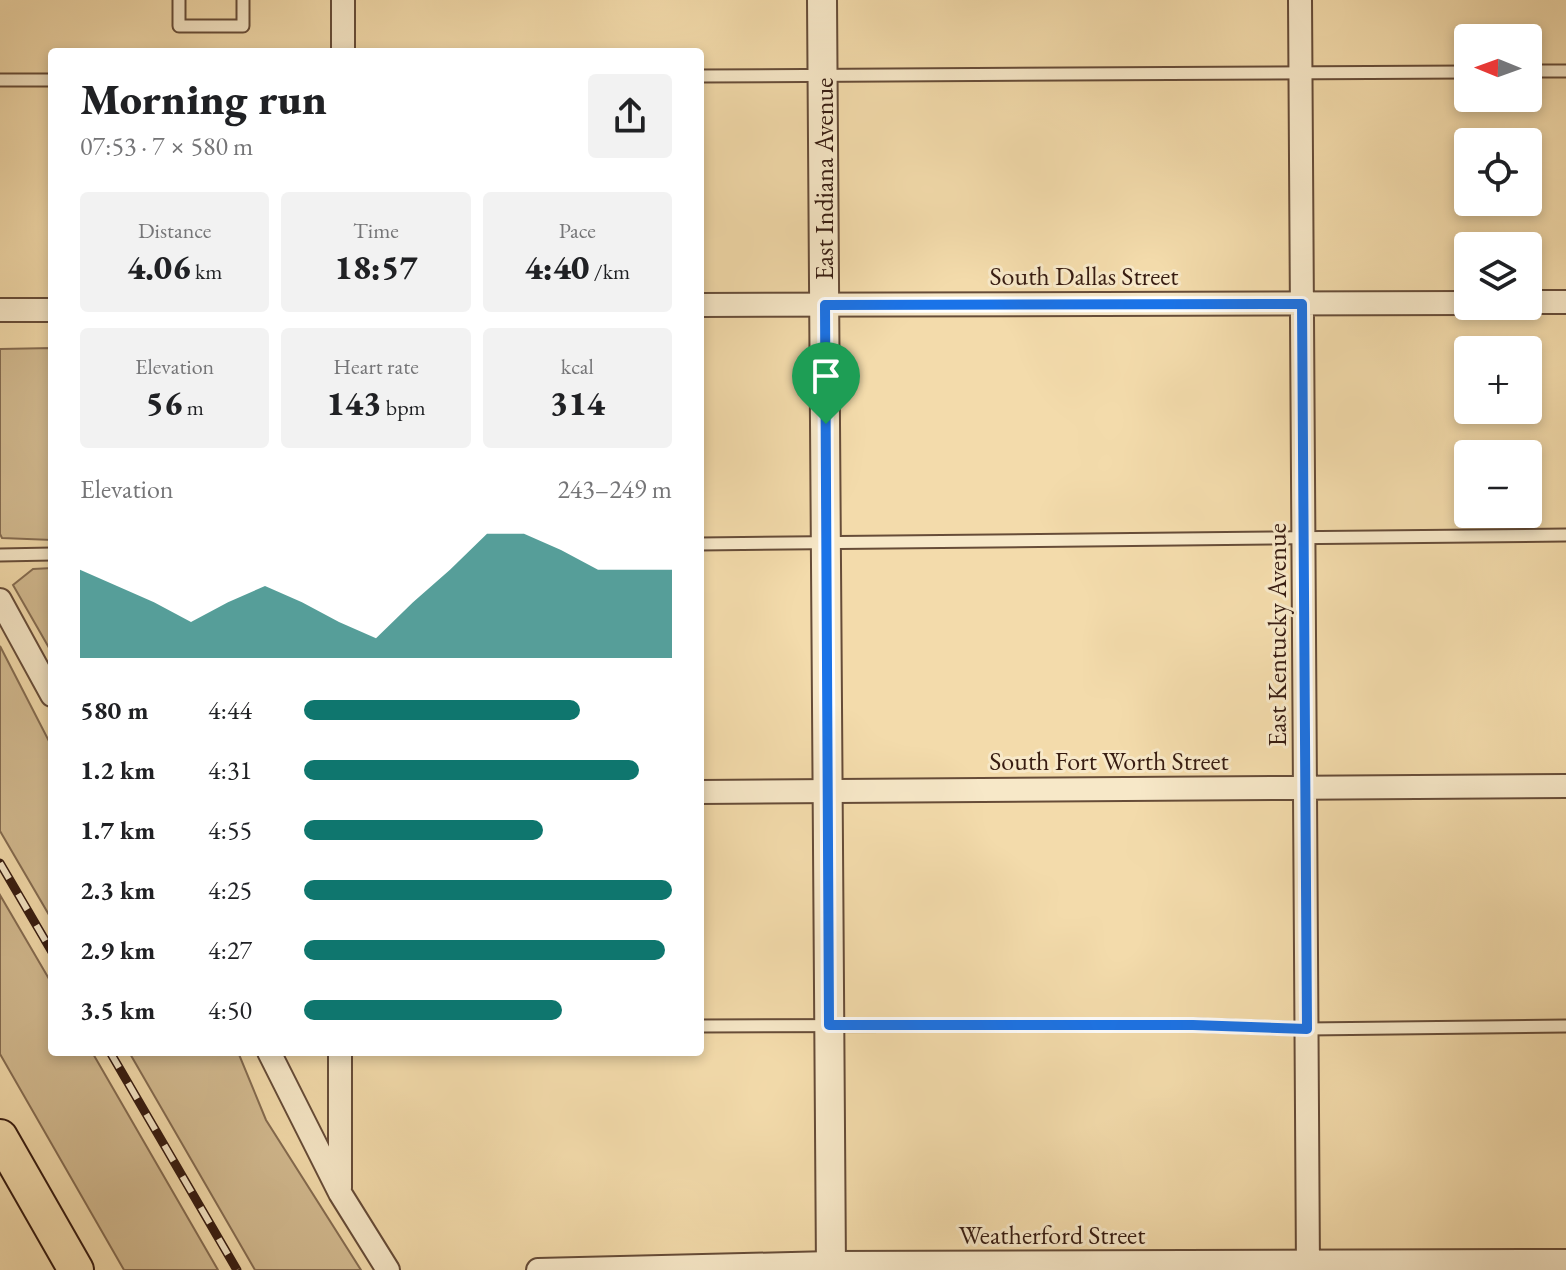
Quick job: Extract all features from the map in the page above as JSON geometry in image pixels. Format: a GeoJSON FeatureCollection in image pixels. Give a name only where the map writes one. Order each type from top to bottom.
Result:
{"type":"FeatureCollection","features":[{"type":"Feature","properties":{"kind":"main road"},"geometry":{"type":"LineString","coordinates":[[0,1137],[76,1270]]}},
{"type":"Feature","properties":{"kind":"street"},"geometry":{"type":"LineString","coordinates":[[343,0],[343,48]]}},
{"type":"Feature","properties":{"kind":"street","name":"East Indiana Avenue"},"geometry":{"type":"LineString","coordinates":[[822,0],[831,1266]]}},
{"type":"Feature","properties":{"kind":"street","name":"East Kentucky Avenue"},"geometry":{"type":"LineString","coordinates":[[1300,0],[1308,1266]]}},
{"type":"Feature","properties":{"kind":"street"},"geometry":{"type":"LineString","coordinates":[[1542,302],[1566,302]]}},
{"type":"Feature","properties":{"kind":"street","name":"South Dallas Street"},"geometry":{"type":"LineString","coordinates":[[704,305],[1454,303]]}},
{"type":"Feature","properties":{"kind":"street"},"geometry":{"type":"LineString","coordinates":[[0,310],[48,310]]}},
{"type":"Feature","properties":{"kind":"street"},"geometry":{"type":"LineString","coordinates":[[0,600],[48,688]]}},
{"type":"Feature","properties":{"kind":"street","name":"South Fort Worth Street"},"geometry":{"type":"LineString","coordinates":[[704,792],[1566,786]]}},
{"type":"Feature","properties":{"kind":"street"},"geometry":{"type":"LineString","coordinates":[[271,1056],[340,1193],[388,1270]]}},
{"type":"Feature","properties":{"kind":"street"},"geometry":{"type":"LineString","coordinates":[[340,1056],[340,1193]]}},
{"type":"Feature","properties":{"kind":"street","name":"Weatherford Street"},"geometry":{"type":"LineString","coordinates":[[538,1270],[831,1266],[1308,1266],[1566,1261]]}},
{"type":"Feature","properties":{"kind":"lane"},"geometry":{"type":"LineString","coordinates":[[179,0],[179,26],[243,26],[243,0]]}},
{"type":"Feature","properties":{"kind":"lane"},"geometry":{"type":"LineString","coordinates":[[1542,71],[1566,71]]}},
{"type":"Feature","properties":{"kind":"lane"},"geometry":{"type":"LineString","coordinates":[[704,76],[1454,72]]}},
{"type":"Feature","properties":{"kind":"lane"},"geometry":{"type":"LineString","coordinates":[[0,80],[48,80]]}},
{"type":"Feature","properties":{"kind":"lane"},"geometry":{"type":"LineString","coordinates":[[704,544],[1566,535]]}},
{"type":"Feature","properties":{"kind":"lane"},"geometry":{"type":"LineString","coordinates":[[0,555],[48,554]]}},
{"type":"Feature","properties":{"kind":"lane"},"geometry":{"type":"LineString","coordinates":[[704,1026],[1193,1025],[1307,1029],[1566,1026]]}},
{"type":"Feature","properties":{"kind":"shaded area"},"geometry":{"type":"Polygon","coordinates":[[[48,348],[48,540],[2,538],[0,534],[0,349],[48,348]]]}},
{"type":"Feature","properties":{"kind":"shaded area"},"geometry":{"type":"Polygon","coordinates":[[[48,568],[48,646],[13,585],[33,569],[48,568]]]}},
{"type":"Feature","properties":{"kind":"shaded area"},"geometry":{"type":"Polygon","coordinates":[[[0,646],[48,739],[48,913],[0,831],[0,646]]]}},
{"type":"Feature","properties":{"kind":"shaded area"},"geometry":{"type":"Polygon","coordinates":[[[0,895],[48,977],[48,1056],[94,1056],[218,1270],[124,1270],[0,1054],[0,895]]]}},
{"type":"Feature","properties":{"kind":"shaded area"},"geometry":{"type":"Polygon","coordinates":[[[131,1056],[240,1056],[266,1120],[361,1270],[255,1270],[131,1056]]]}},
{"type":"Feature","properties":{"kind":"railway"},"geometry":{"type":"LineString","coordinates":[[0,863],[48,945]]}},
{"type":"Feature","properties":{"kind":"railway"},"geometry":{"type":"LineString","coordinates":[[112,1056],[237,1270]]}},
{"type":"Feature","properties":{"kind":"route"},"geometry":{"type":"LineString","coordinates":[[1302,304],[1307,1029],[1193,1025],[829,1025],[826,424],[825,305],[1302,304]]}}]}
